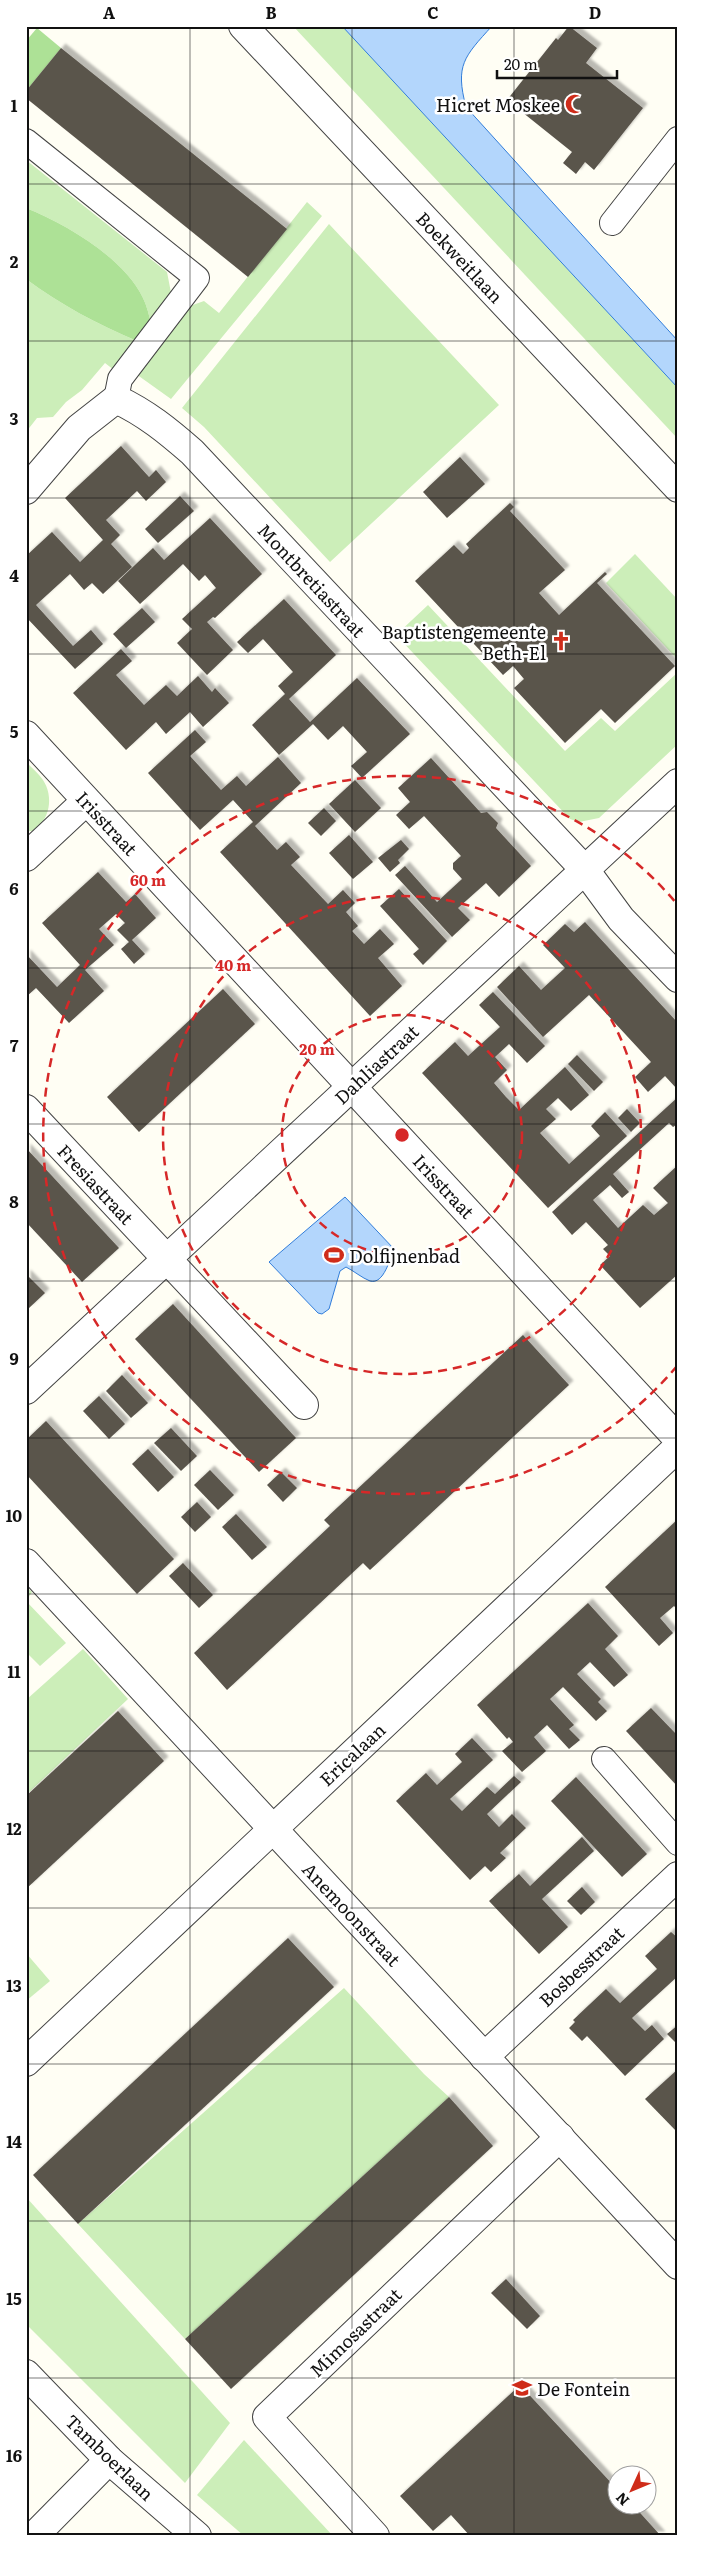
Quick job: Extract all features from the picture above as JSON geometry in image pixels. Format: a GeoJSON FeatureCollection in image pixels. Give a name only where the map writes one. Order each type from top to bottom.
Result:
{"type":"FeatureCollection","features":[{"type":"Feature","properties":{"kind":"street","name":"Boekweitlaan"},"geometry":{"type":"LineString","coordinates":[[243,26],[678,488]]}},
{"type":"Feature","properties":{"kind":"street"},"geometry":{"type":"LineString","coordinates":[[26,490],[79,428],[116,399]]}},
{"type":"Feature","properties":{"kind":"street","name":"Montbretiastraat"},"geometry":{"type":"LineString","coordinates":[[116,399],[139,410],[160,424],[192,452],[585,870]]}},
{"type":"Feature","properties":{"kind":"street","name":"Irisstraat"},"geometry":{"type":"LineString","coordinates":[[26,735],[678,1439]]}},
{"type":"Feature","properties":{"kind":"street","name":"Dahliastraat"},"geometry":{"type":"LineString","coordinates":[[26,1390],[678,783]]}},
{"type":"Feature","properties":{"kind":"street"},"geometry":{"type":"LineString","coordinates":[[26,857],[86,801]]}},
{"type":"Feature","properties":{"kind":"street"},"geometry":{"type":"LineString","coordinates":[[585,870],[621,919],[678,978]]}},
{"type":"Feature","properties":{"kind":"street","name":"Fresiastraat"},"geometry":{"type":"LineString","coordinates":[[26,1109],[166,1259]]}},
{"type":"Feature","properties":{"kind":"street"},"geometry":{"type":"LineString","coordinates":[[166,1259],[304,1405]]}},
{"type":"Feature","properties":{"kind":"street","name":"Ericalaan"},"geometry":{"type":"LineString","coordinates":[[26,2062],[678,1447]]}},
{"type":"Feature","properties":{"kind":"street","name":"Anemoonstraat"},"geometry":{"type":"LineString","coordinates":[[26,1562],[678,2265]]}},
{"type":"Feature","properties":{"kind":"street","name":"Bosbesstraat"},"geometry":{"type":"LineString","coordinates":[[484,2057],[678,1876]]}},
{"type":"Feature","properties":{"kind":"street","name":"Mimosastraat"},"geometry":{"type":"LineString","coordinates":[[375,2536],[266,2417],[560,2137]]}},
{"type":"Feature","properties":{"kind":"street","name":"Tamboerlaan"},"geometry":{"type":"LineString","coordinates":[[26,2374],[109,2460],[197,2536]]}},
{"type":"Feature","properties":{"kind":"street"},"geometry":{"type":"LineString","coordinates":[[34,2536],[109,2460]]}},
{"type":"Feature","properties":{"kind":"lane"},"geometry":{"type":"LineString","coordinates":[[612,223],[678,139]]}},
{"type":"Feature","properties":{"kind":"lane"},"geometry":{"type":"LineString","coordinates":[[26,141],[197,278],[120,379],[116,399]]}},
{"type":"Feature","properties":{"kind":"lane"},"geometry":{"type":"LineString","coordinates":[[604,1759],[678,1843]]}},
{"type":"Feature","properties":{"kind":"green space"},"geometry":{"type":"Polygon","coordinates":[[[293,26],[342,26],[374,60],[678,388],[678,439],[293,26]]]}},
{"type":"Feature","properties":{"kind":"green space"},"geometry":{"type":"Polygon","coordinates":[[[37,28],[61,48],[26,91],[26,41],[37,28]]]}},
{"type":"Feature","properties":{"kind":"green space"},"geometry":{"type":"Polygon","coordinates":[[[26,160],[167,272],[172,298],[151,324],[144,301],[134,283],[108,256],[76,233],[26,208],[26,160]]]}},
{"type":"Feature","properties":{"kind":"green space"},"geometry":{"type":"Polygon","coordinates":[[[307,202],[322,216],[171,399],[136,374],[190,306],[204,301],[219,313],[307,202]]]}},
{"type":"Feature","properties":{"kind":"green space"},"geometry":{"type":"Polygon","coordinates":[[[26,208],[58,223],[92,244],[122,269],[134,283],[144,301],[151,324],[137,341],[80,313],[26,279],[26,208]]]}},
{"type":"Feature","properties":{"kind":"green space"},"geometry":{"type":"Polygon","coordinates":[[[329,224],[499,405],[330,562],[204,427],[182,408],[329,224]]]}},
{"type":"Feature","properties":{"kind":"green space"},"geometry":{"type":"Polygon","coordinates":[[[26,279],[80,313],[137,341],[114,370],[105,363],[82,390],[66,402],[53,417],[37,418],[26,432],[26,279]]]}},
{"type":"Feature","properties":{"kind":"green space"},"geometry":{"type":"Polygon","coordinates":[[[635,554],[678,600],[678,660],[606,583],[635,554]]]}},
{"type":"Feature","properties":{"kind":"green space"},"geometry":{"type":"Polygon","coordinates":[[[428,605],[565,751],[601,718],[615,731],[678,672],[678,744],[599,818],[579,822],[570,819],[396,635],[428,605]]]}},
{"type":"Feature","properties":{"kind":"green space"},"geometry":{"type":"Polygon","coordinates":[[[26,762],[43,780],[49,801],[47,815],[33,831],[26,831],[26,762]]]}},
{"type":"Feature","properties":{"kind":"green space"},"geometry":{"type":"Polygon","coordinates":[[[26,1586],[32,1592],[26,1601],[26,1586]]]}},
{"type":"Feature","properties":{"kind":"green space"},"geometry":{"type":"Polygon","coordinates":[[[26,1601],[66,1643],[40,1666],[26,1652],[26,1601]]]}},
{"type":"Feature","properties":{"kind":"green space"},"geometry":{"type":"Polygon","coordinates":[[[83,1649],[128,1699],[26,1795],[26,1700],[83,1649]]]}},
{"type":"Feature","properties":{"kind":"green space"},"geometry":{"type":"Polygon","coordinates":[[[26,1953],[50,1981],[26,2001],[26,1953]]]}},
{"type":"Feature","properties":{"kind":"green space"},"geometry":{"type":"Polygon","coordinates":[[[344,1988],[424,2074],[449,2097],[185,2339],[78,2224],[344,1988]]]}},
{"type":"Feature","properties":{"kind":"green space"},"geometry":{"type":"Polygon","coordinates":[[[26,2197],[230,2423],[185,2483],[26,2324],[26,2197]]]}},
{"type":"Feature","properties":{"kind":"green space"},"geometry":{"type":"Polygon","coordinates":[[[244,2440],[333,2536],[244,2536],[197,2495],[244,2440]]]}},
{"type":"Feature","properties":{"kind":"water"},"geometry":{"type":"Polygon","coordinates":[[[342,26],[492,26],[464,62],[461,81],[466,107],[678,341],[678,388],[342,26]]]}},
{"type":"Feature","properties":{"kind":"water","name":"Dolfijnenbad"},"geometry":{"type":"Polygon","coordinates":[[[345,1197],[394,1249],[386,1270],[375,1281],[367,1280],[346,1267],[340,1271],[329,1309],[322,1314],[318,1313],[269,1262],[345,1197]]]}},
{"type":"Feature","properties":{"kind":"building","name":"Hicret Moskee"},"geometry":{"type":"Polygon","coordinates":[[[569,26],[597,48],[586,63],[643,108],[594,170],[585,162],[576,174],[563,163],[572,152],[507,100],[556,38],[558,40],[569,26]]]}},
{"type":"Feature","properties":{"kind":"building"},"geometry":{"type":"Polygon","coordinates":[[[61,48],[287,229],[248,277],[26,98],[26,91],[61,48]]]}},
{"type":"Feature","properties":{"kind":"building"},"geometry":{"type":"Polygon","coordinates":[[[121,446],[149,477],[156,470],[166,482],[146,501],[137,491],[106,520],[120,535],[111,544],[132,567],[103,594],[92,583],[84,590],[70,574],[36,605],[73,646],[91,630],[103,644],[75,669],[26,617],[26,556],[52,532],[80,562],[103,540],[65,498],[121,446]]]}},
{"type":"Feature","properties":{"kind":"building"},"geometry":{"type":"Polygon","coordinates":[[[460,457],[485,484],[447,518],[423,492],[460,457]]]}},
{"type":"Feature","properties":{"kind":"building"},"geometry":{"type":"Polygon","coordinates":[[[180,496],[194,511],[158,543],[145,529],[180,496]]]}},
{"type":"Feature","properties":{"kind":"building","name":"Baptistengemeente Beth-El"},"geometry":{"type":"Polygon","coordinates":[[[510,503],[514,507],[510,511],[565,570],[539,593],[559,615],[605,572],[607,574],[597,583],[675,666],[615,723],[601,709],[565,743],[514,688],[524,679],[513,666],[503,675],[415,581],[454,545],[463,554],[469,548],[466,544],[510,503]]]}},
{"type":"Feature","properties":{"kind":"building"},"geometry":{"type":"Polygon","coordinates":[[[210,518],[262,574],[215,618],[213,617],[207,622],[233,650],[207,675],[177,643],[192,629],[182,619],[216,588],[205,575],[199,581],[183,564],[140,604],[118,581],[153,548],[164,560],[210,518]]]}},
{"type":"Feature","properties":{"kind":"building"},"geometry":{"type":"Polygon","coordinates":[[[284,599],[336,655],[289,699],[310,722],[357,678],[410,734],[362,778],[351,766],[367,752],[343,726],[328,740],[313,724],[279,755],[252,725],[285,694],[278,686],[293,672],[263,639],[248,653],[237,642],[284,599]]]}},
{"type":"Feature","properties":{"kind":"building"},"geometry":{"type":"Polygon","coordinates":[[[142,608],[155,622],[126,648],[113,634],[142,608]]]}},
{"type":"Feature","properties":{"kind":"building"},"geometry":{"type":"Polygon","coordinates":[[[121,649],[132,661],[116,675],[144,705],[166,685],[177,696],[198,676],[212,692],[215,688],[229,703],[203,727],[190,712],[166,734],[156,722],[126,750],[73,693],[121,649]]]}},
{"type":"Feature","properties":{"kind":"building"},"geometry":{"type":"Polygon","coordinates":[[[195,730],[206,742],[190,756],[221,790],[237,776],[246,786],[278,757],[301,783],[255,826],[277,850],[286,842],[300,857],[291,865],[328,904],[343,890],[355,903],[346,912],[358,926],[352,931],[364,944],[380,929],[394,944],[378,958],[402,986],[370,1016],[220,852],[253,822],[233,800],[200,830],[148,773],[195,730]]]}},
{"type":"Feature","properties":{"kind":"building"},"geometry":{"type":"Polygon","coordinates":[[[431,758],[481,813],[487,812],[498,823],[496,828],[531,866],[499,897],[486,883],[458,908],[470,920],[452,937],[395,875],[405,866],[437,902],[462,879],[453,869],[453,863],[461,856],[424,816],[409,829],[396,815],[410,802],[398,788],[431,758]]]}},
{"type":"Feature","properties":{"kind":"building"},"geometry":{"type":"Polygon","coordinates":[[[355,780],[381,808],[355,832],[329,804],[355,780]]]}},
{"type":"Feature","properties":{"kind":"building"},"geometry":{"type":"Polygon","coordinates":[[[324,808],[336,821],[321,836],[308,823],[324,808]]]}},
{"type":"Feature","properties":{"kind":"building"},"geometry":{"type":"Polygon","coordinates":[[[349,835],[373,862],[353,879],[329,853],[349,835]]]}},
{"type":"Feature","properties":{"kind":"building"},"geometry":{"type":"Polygon","coordinates":[[[401,840],[409,849],[398,860],[400,863],[390,872],[378,858],[401,840]]]}},
{"type":"Feature","properties":{"kind":"building"},"geometry":{"type":"Polygon","coordinates":[[[98,872],[126,902],[135,894],[156,918],[132,940],[145,954],[134,964],[121,949],[129,942],[117,930],[125,923],[116,914],[99,929],[114,945],[85,970],[104,991],[69,1023],[36,988],[26,997],[26,954],[57,987],[80,965],[42,923],[98,872]]]}},
{"type":"Feature","properties":{"kind":"building"},"geometry":{"type":"Polygon","coordinates":[[[399,889],[447,941],[423,965],[413,954],[419,949],[380,906],[399,889]]]}},
{"type":"Feature","properties":{"kind":"building"},"geometry":{"type":"Polygon","coordinates":[[[585,922],[678,1023],[677,1089],[665,1076],[648,1092],[635,1077],[651,1062],[589,995],[543,1037],[497,987],[519,966],[541,990],[565,968],[543,945],[565,924],[574,932],[585,922]]]}},
{"type":"Feature","properties":{"kind":"building"},"geometry":{"type":"Polygon","coordinates":[[[223,989],[255,1024],[139,1132],[107,1097],[223,989]]]}},
{"type":"Feature","properties":{"kind":"building"},"geometry":{"type":"Polygon","coordinates":[[[493,992],[545,1046],[527,1063],[509,1044],[495,1057],[507,1070],[494,1083],[506,1097],[519,1110],[565,1067],[589,1095],[571,1111],[558,1098],[546,1109],[556,1119],[540,1133],[569,1164],[600,1136],[591,1126],[605,1112],[627,1136],[548,1208],[422,1073],[455,1042],[468,1056],[500,1027],[479,1005],[493,992]]]}},
{"type":"Feature","properties":{"kind":"building"},"geometry":{"type":"Polygon","coordinates":[[[577,1055],[603,1082],[594,1091],[568,1064],[577,1055]]]}},
{"type":"Feature","properties":{"kind":"building"},"geometry":{"type":"Polygon","coordinates":[[[678,1097],[678,1124],[673,1127],[669,1123],[613,1174],[629,1192],[622,1198],[610,1185],[593,1200],[618,1228],[643,1205],[654,1215],[668,1203],[653,1188],[678,1165],[678,1274],[640,1308],[600,1265],[610,1256],[603,1249],[608,1245],[586,1222],[572,1235],[552,1212],[678,1097]]]}},
{"type":"Feature","properties":{"kind":"building"},"geometry":{"type":"Polygon","coordinates":[[[627,1109],[640,1123],[631,1132],[618,1118],[627,1109]]]}},
{"type":"Feature","properties":{"kind":"building"},"geometry":{"type":"Polygon","coordinates":[[[26,1148],[119,1248],[82,1282],[26,1222],[26,1148]]]}},
{"type":"Feature","properties":{"kind":"building"},"geometry":{"type":"Polygon","coordinates":[[[26,1274],[45,1293],[28,1309],[26,1307],[26,1274]]]}},
{"type":"Feature","properties":{"kind":"building"},"geometry":{"type":"Polygon","coordinates":[[[173,1304],[296,1438],[259,1472],[135,1339],[173,1304]]]}},
{"type":"Feature","properties":{"kind":"building"},"geometry":{"type":"Polygon","coordinates":[[[523,1335],[569,1385],[370,1570],[363,1563],[227,1690],[194,1653],[330,1526],[324,1520],[523,1335]]]}},
{"type":"Feature","properties":{"kind":"building"},"geometry":{"type":"Polygon","coordinates":[[[122,1375],[148,1403],[131,1418],[106,1391],[122,1375]]]}},
{"type":"Feature","properties":{"kind":"building"},"geometry":{"type":"Polygon","coordinates":[[[99,1396],[125,1424],[109,1439],[83,1411],[99,1396]]]}},
{"type":"Feature","properties":{"kind":"building"},"geometry":{"type":"Polygon","coordinates":[[[46,1421],[174,1559],[137,1594],[26,1474],[26,1440],[46,1421]]]}},
{"type":"Feature","properties":{"kind":"building"},"geometry":{"type":"Polygon","coordinates":[[[171,1428],[197,1456],[181,1471],[154,1443],[171,1428]]]}},
{"type":"Feature","properties":{"kind":"building"},"geometry":{"type":"Polygon","coordinates":[[[148,1449],[174,1477],[158,1492],[132,1464],[148,1449]]]}},
{"type":"Feature","properties":{"kind":"building"},"geometry":{"type":"Polygon","coordinates":[[[210,1470],[234,1495],[218,1510],[194,1485],[210,1470]]]}},
{"type":"Feature","properties":{"kind":"building"},"geometry":{"type":"Polygon","coordinates":[[[281,1472],[297,1488],[283,1502],[267,1485],[281,1472]]]}},
{"type":"Feature","properties":{"kind":"building"},"geometry":{"type":"Polygon","coordinates":[[[197,1502],[211,1517],[195,1532],[181,1517],[197,1502]]]}},
{"type":"Feature","properties":{"kind":"building"},"geometry":{"type":"Polygon","coordinates":[[[236,1514],[267,1547],[252,1560],[222,1527],[236,1514]]]}},
{"type":"Feature","properties":{"kind":"building"},"geometry":{"type":"Polygon","coordinates":[[[678,1519],[678,1610],[674,1606],[660,1618],[673,1633],[659,1646],[605,1587],[678,1519]]]}},
{"type":"Feature","properties":{"kind":"building"},"geometry":{"type":"Polygon","coordinates":[[[183,1563],[213,1595],[199,1608],[169,1576],[183,1563]]]}},
{"type":"Feature","properties":{"kind":"building"},"geometry":{"type":"Polygon","coordinates":[[[588,1603],[618,1636],[605,1649],[628,1675],[614,1687],[590,1662],[577,1674],[601,1699],[598,1702],[607,1711],[596,1721],[563,1687],[550,1699],[574,1725],[569,1729],[580,1740],[569,1749],[547,1725],[534,1737],[546,1751],[522,1772],[502,1751],[513,1742],[509,1737],[507,1739],[477,1705],[588,1603]]]}},
{"type":"Feature","properties":{"kind":"building"},"geometry":{"type":"Polygon","coordinates":[[[651,1708],[678,1736],[678,1787],[626,1731],[651,1708]]]}},
{"type":"Feature","properties":{"kind":"building"},"geometry":{"type":"Polygon","coordinates":[[[118,1711],[164,1761],[26,1889],[26,1796],[118,1711]]]}},
{"type":"Feature","properties":{"kind":"building"},"geometry":{"type":"Polygon","coordinates":[[[472,1738],[493,1760],[450,1799],[462,1811],[487,1787],[495,1794],[514,1776],[521,1782],[487,1814],[499,1827],[512,1814],[526,1828],[500,1853],[506,1858],[491,1872],[485,1866],[470,1880],[396,1801],[426,1773],[437,1785],[462,1762],[455,1754],[472,1738]]]}},
{"type":"Feature","properties":{"kind":"building"},"geometry":{"type":"Polygon","coordinates":[[[576,1777],[647,1854],[622,1877],[551,1801],[576,1777]]]}},
{"type":"Feature","properties":{"kind":"building"},"geometry":{"type":"Polygon","coordinates":[[[582,1837],[594,1851],[542,1899],[568,1927],[539,1954],[489,1901],[519,1874],[530,1886],[582,1837]]]}},
{"type":"Feature","properties":{"kind":"building"},"geometry":{"type":"Polygon","coordinates":[[[582,1887],[595,1902],[581,1915],[567,1901],[582,1887]]]}},
{"type":"Feature","properties":{"kind":"building"},"geometry":{"type":"Polygon","coordinates":[[[671,1932],[678,1938],[678,1976],[632,2018],[645,2031],[652,2025],[664,2039],[625,2076],[587,2036],[582,2041],[569,2028],[575,2022],[573,2020],[606,1989],[620,2003],[657,1969],[645,1956],[671,1932]]]}},
{"type":"Feature","properties":{"kind":"building"},"geometry":{"type":"Polygon","coordinates":[[[288,1938],[334,1987],[78,2224],[33,2175],[288,1938]]]}},
{"type":"Feature","properties":{"kind":"building"},"geometry":{"type":"Polygon","coordinates":[[[678,2025],[678,2045],[667,2034],[678,2025]]]}},
{"type":"Feature","properties":{"kind":"building"},"geometry":{"type":"Polygon","coordinates":[[[678,2069],[678,2133],[645,2099],[678,2069]]]}},
{"type":"Feature","properties":{"kind":"building"},"geometry":{"type":"Polygon","coordinates":[[[449,2097],[493,2146],[231,2389],[185,2339],[449,2097]]]}},
{"type":"Feature","properties":{"kind":"building"},"geometry":{"type":"Polygon","coordinates":[[[506,2279],[540,2316],[527,2329],[491,2293],[506,2279]]]}},
{"type":"Feature","properties":{"kind":"building"},"geometry":{"type":"Polygon","coordinates":[[[520,2385],[606,2477],[606,2514],[641,2514],[661,2536],[470,2536],[451,2515],[433,2531],[400,2496],[520,2385]]]}},
{"type":"Feature","properties":{"kind":"place","name":"Hicret Moskee"},"geometry":{"type":"Point","coordinates":[575,104]}},
{"type":"Feature","properties":{"kind":"place","name":"Baptistengemeente Beth-El"},"geometry":{"type":"Point","coordinates":[561,641]}},
{"type":"Feature","properties":{"kind":"place","name":"Dolfijnenbad"},"geometry":{"type":"Point","coordinates":[334,1255]}},
{"type":"Feature","properties":{"kind":"place","name":"De Fontein"},"geometry":{"type":"Point","coordinates":[522,2388]}}]}
